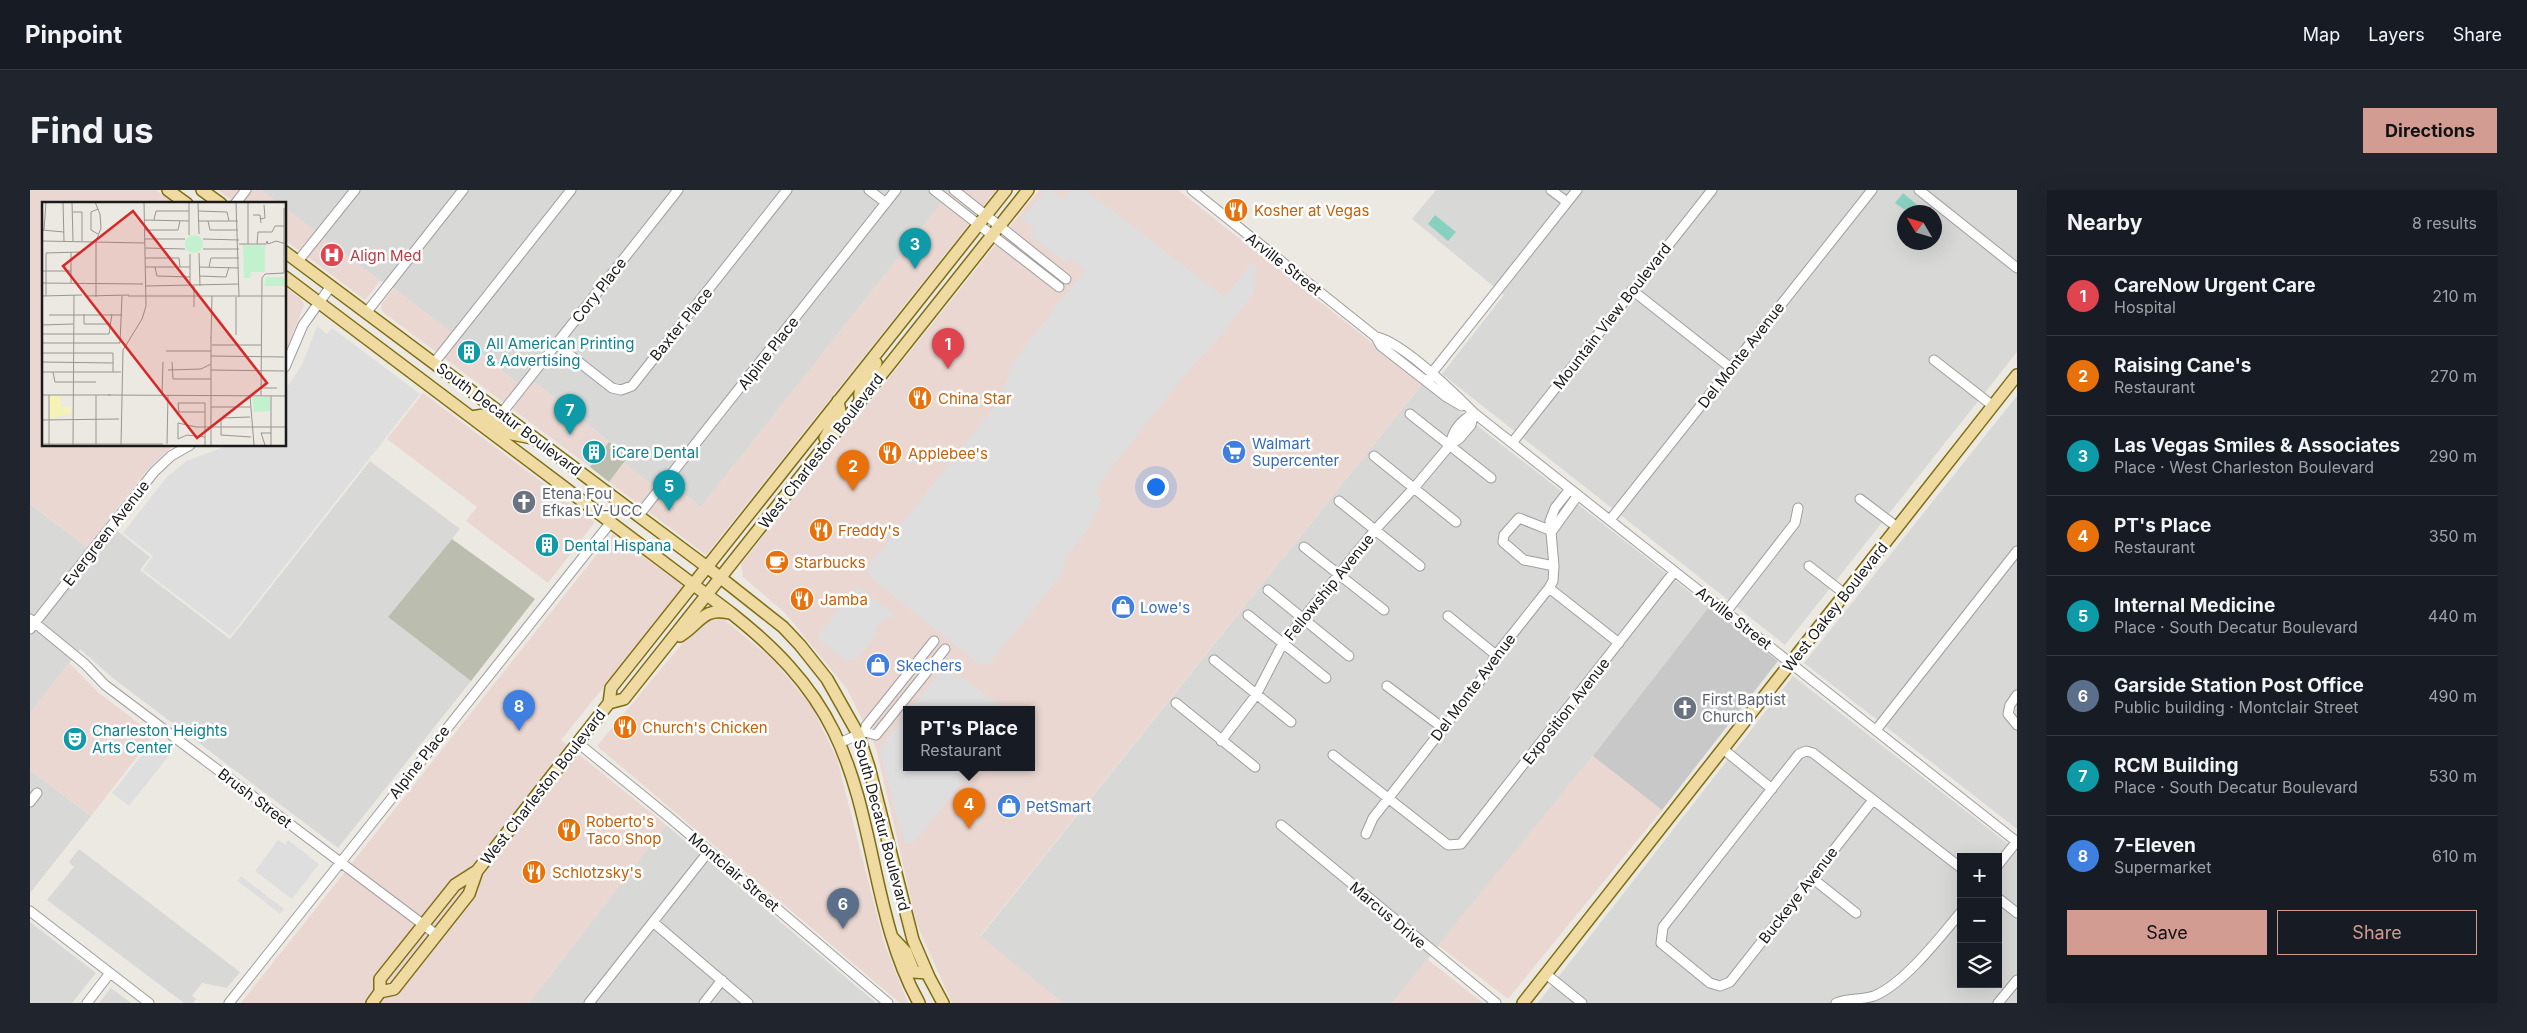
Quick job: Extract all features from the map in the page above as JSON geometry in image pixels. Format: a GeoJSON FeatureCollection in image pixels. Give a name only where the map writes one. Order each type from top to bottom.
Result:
{"type":"FeatureCollection","features":[{"type":"Feature","properties":{"kind":"main road"},"geometry":{"type":"LineString","coordinates":[[168,190],[183,202]]}},
{"type":"Feature","properties":{"kind":"main road"},"geometry":{"type":"LineString","coordinates":[[202,190],[218,202]]}},
{"type":"Feature","properties":{"kind":"main road","name":"West Charleston Boulevard"},"geometry":{"type":"LineString","coordinates":[[380,992],[394,989],[437,935],[469,894],[477,871],[609,704],[611,688],[895,330],[993,220],[1006,190]]}},
{"type":"Feature","properties":{"kind":"main road","name":"West Charleston Boulevard"},"geometry":{"type":"LineString","coordinates":[[609,704],[624,699],[860,400],[985,230],[993,220],[1028,190]]}},
{"type":"Feature","properties":{"kind":"main road","name":"South Decatur Boulevard"},"geometry":{"type":"LineString","coordinates":[[286,253],[707,567],[783,627],[804,649],[827,679],[862,733],[907,921],[927,973],[944,1003]]}},
{"type":"Feature","properties":{"kind":"main road","name":"South Decatur Boulevard"},"geometry":{"type":"LineString","coordinates":[[286,279],[731,613],[769,644],[796,672],[822,710],[839,743],[854,787],[890,934],[903,972],[919,1003]]}},
{"type":"Feature","properties":{"kind":"main road"},"geometry":{"type":"LineString","coordinates":[[860,400],[858,396],[860,389],[895,330]]}},
{"type":"Feature","properties":{"kind":"main road","name":"West Oakey Boulevard"},"geometry":{"type":"LineString","coordinates":[[1523,1003],[1897,527],[1993,406],[2015,382]]}},
{"type":"Feature","properties":{"kind":"main road"},"geometry":{"type":"LineString","coordinates":[[818,454],[841,408],[838,401]]}},
{"type":"Feature","properties":{"kind":"main road"},"geometry":{"type":"LineString","coordinates":[[471,417],[484,415],[495,422],[502,414]]}},
{"type":"Feature","properties":{"kind":"main road"},"geometry":{"type":"LineString","coordinates":[[491,432],[501,429],[512,434],[535,439]]}},
{"type":"Feature","properties":{"kind":"main road"},"geometry":{"type":"LineString","coordinates":[[671,640],[689,630],[708,612],[720,611],[731,613]]}},
{"type":"Feature","properties":{"kind":"main road","name":"West Charleston Boulevard"},"geometry":{"type":"LineString","coordinates":[[372,1003],[380,992],[380,979],[455,885],[477,871]]}},
{"type":"Feature","properties":{"kind":"main road"},"geometry":{"type":"LineString","coordinates":[[890,934],[906,952],[914,972],[927,973]]}},
{"type":"Feature","properties":{"kind":"street"},"geometry":{"type":"LineString","coordinates":[[237,202],[246,190]]}},
{"type":"Feature","properties":{"kind":"street"},"geometry":{"type":"LineString","coordinates":[[298,261],[354,190]]}},
{"type":"Feature","properties":{"kind":"street"},"geometry":{"type":"LineString","coordinates":[[366,313],[463,190]]}},
{"type":"Feature","properties":{"kind":"street"},"geometry":{"type":"LineString","coordinates":[[434,363],[571,190]]}},
{"type":"Feature","properties":{"kind":"street","name":"Cory Place"},"geometry":{"type":"LineString","coordinates":[[502,414],[678,190]]}},
{"type":"Feature","properties":{"kind":"street","name":"Baxter Place"},"geometry":{"type":"LineString","coordinates":[[556,344],[612,388],[621,390],[632,386],[787,190]]}},
{"type":"Feature","properties":{"kind":"street"},"geometry":{"type":"LineString","coordinates":[[869,190],[886,203]]}},
{"type":"Feature","properties":{"kind":"street","name":"Alpine Place"},"geometry":{"type":"LineString","coordinates":[[639,515],[896,190]]}},
{"type":"Feature","properties":{"kind":"street"},"geometry":{"type":"LineString","coordinates":[[934,190],[1060,287]]}},
{"type":"Feature","properties":{"kind":"street"},"geometry":{"type":"LineString","coordinates":[[954,190],[1066,279]]}},
{"type":"Feature","properties":{"kind":"street","name":"Arville Street"},"geometry":{"type":"LineString","coordinates":[[1192,190],[1376,337],[1381,346],[1432,386],[1474,413]]}},
{"type":"Feature","properties":{"kind":"street"},"geometry":{"type":"LineString","coordinates":[[1551,190],[1567,202]]}},
{"type":"Feature","properties":{"kind":"street"},"geometry":{"type":"LineString","coordinates":[[1432,386],[1431,374],[1577,190]]}},
{"type":"Feature","properties":{"kind":"street","name":"Mountain View Boulevard"},"geometry":{"type":"LineString","coordinates":[[1512,443],[1712,190]]}},
{"type":"Feature","properties":{"kind":"street","name":"Del Monte Avenue"},"geometry":{"type":"LineString","coordinates":[[1610,520],[1872,190]]}},
{"type":"Feature","properties":{"kind":"street"},"geometry":{"type":"LineString","coordinates":[[1919,190],[2017,267]]}},
{"type":"Feature","properties":{"kind":"street"},"geometry":{"type":"LineString","coordinates":[[286,364],[303,325],[331,286]]}},
{"type":"Feature","properties":{"kind":"street"},"geometry":{"type":"LineString","coordinates":[[1632,290],[1731,368]]}},
{"type":"Feature","properties":{"kind":"street","name":"Arville Street"},"geometry":{"type":"LineString","coordinates":[[1376,337],[1386,338],[1431,374],[1474,413],[2017,842]]}},
{"type":"Feature","properties":{"kind":"street"},"geometry":{"type":"LineString","coordinates":[[1398,348],[1399,360]]}},
{"type":"Feature","properties":{"kind":"street"},"geometry":{"type":"LineString","coordinates":[[1934,360],[1993,406]]}},
{"type":"Feature","properties":{"kind":"street","name":"Fellowship Avenue"},"geometry":{"type":"LineString","coordinates":[[1222,740],[1256,695],[1283,643],[1302,618],[1375,530],[1450,445],[1452,433],[1463,419],[1474,413]]}},
{"type":"Feature","properties":{"kind":"street"},"geometry":{"type":"LineString","coordinates":[[1410,414],[1491,478]]}},
{"type":"Feature","properties":{"kind":"street","name":"Evergreen Avenue"},"geometry":{"type":"LineString","coordinates":[[31,624],[154,472],[171,456],[188,446]]}},
{"type":"Feature","properties":{"kind":"street"},"geometry":{"type":"LineString","coordinates":[[1374,456],[1456,522]]}},
{"type":"Feature","properties":{"kind":"street","name":"Del Monte Avenue"},"geometry":{"type":"LineString","coordinates":[[1366,834],[1373,818],[1387,799],[1484,676],[1496,655],[1549,588],[1553,581],[1554,566],[1550,521],[1570,489]]}},
{"type":"Feature","properties":{"kind":"street"},"geometry":{"type":"LineString","coordinates":[[1554,566],[1524,560],[1503,542],[1504,535],[1519,518],[1552,532],[1578,495]]}},
{"type":"Feature","properties":{"kind":"street"},"geometry":{"type":"LineString","coordinates":[[1860,499],[1897,527]]}},
{"type":"Feature","properties":{"kind":"street"},"geometry":{"type":"LineString","coordinates":[[1338,501],[1420,566]]}},
{"type":"Feature","properties":{"kind":"street"},"geometry":{"type":"LineString","coordinates":[[1726,612],[1795,522],[1798,508]]}},
{"type":"Feature","properties":{"kind":"street","name":"Alpine Place"},"geometry":{"type":"LineString","coordinates":[[229,1003],[611,522]]}},
{"type":"Feature","properties":{"kind":"street"},"geometry":{"type":"LineString","coordinates":[[1304,546],[1384,610]]}},
{"type":"Feature","properties":{"kind":"street"},"geometry":{"type":"LineString","coordinates":[[1876,730],[2017,551]]}},
{"type":"Feature","properties":{"kind":"street"},"geometry":{"type":"LineString","coordinates":[[1809,566],[1845,594]]}},
{"type":"Feature","properties":{"kind":"street","name":"Exposition Avenue"},"geometry":{"type":"LineString","coordinates":[[1387,799],[1448,845],[1455,846],[1461,844],[1674,572]]}},
{"type":"Feature","properties":{"kind":"street"},"geometry":{"type":"LineString","coordinates":[[1549,588],[1619,643]]}},
{"type":"Feature","properties":{"kind":"street"},"geometry":{"type":"LineString","coordinates":[[1268,590],[1349,656]]}},
{"type":"Feature","properties":{"kind":"street"},"geometry":{"type":"LineString","coordinates":[[1248,615],[1326,678]]}},
{"type":"Feature","properties":{"kind":"street"},"geometry":{"type":"LineString","coordinates":[[1448,616],[1496,655]]}},
{"type":"Feature","properties":{"kind":"street","name":"Brush Street"},"geometry":{"type":"LineString","coordinates":[[31,624],[85,664],[105,685],[437,935]]}},
{"type":"Feature","properties":{"kind":"street"},"geometry":{"type":"LineString","coordinates":[[862,733],[866,725],[934,640]]}},
{"type":"Feature","properties":{"kind":"street"},"geometry":{"type":"LineString","coordinates":[[839,743],[862,733],[876,735],[945,648]]}},
{"type":"Feature","properties":{"kind":"street"},"geometry":{"type":"LineString","coordinates":[[1214,660],[1291,722]]}},
{"type":"Feature","properties":{"kind":"street"},"geometry":{"type":"LineString","coordinates":[[1387,686],[1443,728]]}},
{"type":"Feature","properties":{"kind":"street"},"geometry":{"type":"LineString","coordinates":[[2017,696],[2010,705],[2008,714],[2017,725]]}},
{"type":"Feature","properties":{"kind":"street"},"geometry":{"type":"LineString","coordinates":[[1176,703],[1255,768]]}},
{"type":"Feature","properties":{"kind":"street","name":"Montclair Street"},"geometry":{"type":"LineString","coordinates":[[578,743],[888,1003]]}},
{"type":"Feature","properties":{"kind":"street"},"geometry":{"type":"LineString","coordinates":[[1723,749],[1772,789],[1800,754],[1806,751],[1813,752],[1957,865]]}},
{"type":"Feature","properties":{"kind":"street"},"geometry":{"type":"LineString","coordinates":[[1333,755],[1387,799]]}},
{"type":"Feature","properties":{"kind":"street","name":"Buckeye Avenue"},"geometry":{"type":"LineString","coordinates":[[1772,789],[1663,927],[1660,935],[1661,943],[1710,983],[1720,986],[1730,982],[1873,800]]}},
{"type":"Feature","properties":{"kind":"street"},"geometry":{"type":"LineString","coordinates":[[30,802],[37,793]]}},
{"type":"Feature","properties":{"kind":"street","name":"Marcus Drive"},"geometry":{"type":"LineString","coordinates":[[1281,825],[1496,1003]]}},
{"type":"Feature","properties":{"kind":"street"},"geometry":{"type":"LineString","coordinates":[[2002,860],[2017,842]]}},
{"type":"Feature","properties":{"kind":"street"},"geometry":{"type":"LineString","coordinates":[[589,1003],[709,851]]}},
{"type":"Feature","properties":{"kind":"street"},"geometry":{"type":"LineString","coordinates":[[1812,878],[1856,913]]}},
{"type":"Feature","properties":{"kind":"street"},"geometry":{"type":"LineString","coordinates":[[2002,901],[2017,912]]}},
{"type":"Feature","properties":{"kind":"street"},"geometry":{"type":"LineString","coordinates":[[30,911],[149,1003]]}},
{"type":"Feature","properties":{"kind":"street"},"geometry":{"type":"LineString","coordinates":[[1836,1003],[1874,996],[1899,978],[1934,946],[1957,917]]}},
{"type":"Feature","properties":{"kind":"street"},"geometry":{"type":"LineString","coordinates":[[653,922],[748,1003]]}},
{"type":"Feature","properties":{"kind":"street"},"geometry":{"type":"LineString","coordinates":[[87,1003],[110,973]]}},
{"type":"Feature","properties":{"kind":"street"},"geometry":{"type":"LineString","coordinates":[[1546,974],[1582,1003]]}},
{"type":"Feature","properties":{"kind":"street"},"geometry":{"type":"LineString","coordinates":[[704,1003],[722,980]]}},
{"type":"Feature","properties":{"kind":"street"},"geometry":{"type":"LineString","coordinates":[[1998,1003],[2017,980]]}},
{"type":"Feature","properties":{"kind":"shaded area"},"geometry":{"type":"Polygon","coordinates":[[[30,190],[156,190],[171,202],[42,202],[42,446],[173,446],[148,469],[87,547],[30,504],[30,190]]]}},
{"type":"Feature","properties":{"kind":"shaded area"},"geometry":{"type":"Polygon","coordinates":[[[218,190],[261,190],[276,202],[233,202],[218,190]]]}},
{"type":"Feature","properties":{"kind":"shaded area"},"geometry":{"type":"Polygon","coordinates":[[[261,190],[952,190],[701,507],[673,485],[665,495],[624,463],[628,457],[536,383],[516,382],[466,342],[394,288],[380,281],[286,209],[286,202],[276,202],[261,190]]]}},
{"type":"Feature","properties":{"kind":"shaded area"},"geometry":{"type":"Polygon","coordinates":[[[952,190],[996,190],[706,555],[609,482],[624,463],[665,495],[673,485],[701,507],[952,190]]]}},
{"type":"Feature","properties":{"kind":"shaded area"},"geometry":{"type":"Polygon","coordinates":[[[1039,190],[1178,190],[1423,383],[980,936],[1063,1003],[952,1003],[917,925],[876,748],[847,689],[786,614],[743,577],[741,564],[1039,190]]]}},
{"type":"Feature","properties":{"kind":"shaded area"},"geometry":{"type":"Polygon","coordinates":[[[1046,190],[1051,190],[1062,199],[1069,190],[1086,190],[1224,297],[1252,263],[1256,267],[1255,290],[1223,333],[1194,364],[1104,477],[1095,494],[1102,500],[1086,532],[1066,557],[1062,574],[989,664],[979,664],[872,579],[868,572],[870,564],[1000,399],[1013,362],[1085,270],[1070,258],[1066,263],[1029,234],[1034,228],[1022,219],[1046,190]]]}},
{"type":"Feature","properties":{"kind":"shaded area"},"geometry":{"type":"Polygon","coordinates":[[[1436,190],[2017,190],[2017,352],[1785,645],[1442,374],[1504,295],[1412,219],[1436,190]]]}},
{"type":"Feature","properties":{"kind":"shaded area"},"geometry":{"type":"Polygon","coordinates":[[[1903,193],[1917,205],[1898,205],[1895,203],[1903,193]]]}},
{"type":"Feature","properties":{"kind":"shaded area"},"geometry":{"type":"Polygon","coordinates":[[[286,209],[380,281],[365,300],[286,241],[286,209]]]}},
{"type":"Feature","properties":{"kind":"shaded area"},"geometry":{"type":"Polygon","coordinates":[[[1435,215],[1456,232],[1448,241],[1428,224],[1435,215]]]}},
{"type":"Feature","properties":{"kind":"shaded area"},"geometry":{"type":"Polygon","coordinates":[[[286,288],[302,300],[304,305],[286,350],[286,288]]]}},
{"type":"Feature","properties":{"kind":"shaded area"},"geometry":{"type":"Polygon","coordinates":[[[394,288],[516,382],[536,383],[609,442],[590,467],[384,313],[381,308],[382,303],[394,288]]]}},
{"type":"Feature","properties":{"kind":"shaded area"},"geometry":{"type":"Polygon","coordinates":[[[317,326],[327,334],[332,328],[420,394],[230,636],[143,570],[153,556],[123,533],[167,477],[187,461],[226,446],[286,446],[286,389],[302,365],[317,326]]]}},
{"type":"Feature","properties":{"kind":"shaded area"},"geometry":{"type":"Polygon","coordinates":[[[1423,383],[1709,607],[1593,756],[1392,1003],[1063,1003],[980,937],[1423,383]]]}},
{"type":"Feature","properties":{"kind":"shaded area"},"geometry":{"type":"Polygon","coordinates":[[[423,393],[595,522],[548,583],[466,521],[477,507],[387,439],[423,393]]]}},
{"type":"Feature","properties":{"kind":"shaded area"},"geometry":{"type":"Polygon","coordinates":[[[2017,397],[2017,829],[1804,663],[2017,397]]]}},
{"type":"Feature","properties":{"kind":"shaded area"},"geometry":{"type":"Polygon","coordinates":[[[609,442],[628,457],[609,482],[590,467],[609,442]]]}},
{"type":"Feature","properties":{"kind":"shaded area"},"geometry":{"type":"Polygon","coordinates":[[[370,461],[460,529],[388,617],[471,681],[338,848],[114,679],[80,649],[30,713],[30,504],[87,547],[106,522],[150,557],[140,570],[230,639],[370,461]]]}},
{"type":"Feature","properties":{"kind":"shaded area"},"geometry":{"type":"Polygon","coordinates":[[[613,534],[684,587],[561,740],[666,825],[529,1003],[241,1003],[613,534]]]}},
{"type":"Feature","properties":{"kind":"shaded area"},"geometry":{"type":"Polygon","coordinates":[[[452,539],[535,599],[471,681],[388,617],[452,539]]]}},
{"type":"Feature","properties":{"kind":"shaded area"},"geometry":{"type":"Polygon","coordinates":[[[857,586],[895,615],[891,620],[887,617],[874,630],[878,633],[855,661],[850,658],[847,662],[817,637],[857,586]]]}},
{"type":"Feature","properties":{"kind":"shaded area","name":"First Baptist Church"},"geometry":{"type":"Polygon","coordinates":[[[1709,607],[1778,661],[1662,810],[1593,756],[1709,607]]]}},
{"type":"Feature","properties":{"kind":"shaded area"},"geometry":{"type":"Polygon","coordinates":[[[718,614],[773,660],[812,707],[837,759],[884,943],[908,1003],[900,1003],[597,746],[690,634],[707,616],[718,614]]]}},
{"type":"Feature","properties":{"kind":"shaded area"},"geometry":{"type":"Polygon","coordinates":[[[69,663],[99,693],[154,735],[91,816],[30,770],[30,713],[69,663]]]}},
{"type":"Feature","properties":{"kind":"shaded area"},"geometry":{"type":"Polygon","coordinates":[[[944,668],[955,677],[962,677],[1001,706],[913,706],[944,668]]]}},
{"type":"Feature","properties":{"kind":"shaded area"},"geometry":{"type":"Polygon","coordinates":[[[1793,676],[2017,851],[2017,1003],[1538,1003],[1793,676]]]}},
{"type":"Feature","properties":{"kind":"shaded area"},"geometry":{"type":"Polygon","coordinates":[[[903,719],[903,771],[972,771],[924,831],[912,843],[905,844],[880,754],[881,747],[903,719]]]}},
{"type":"Feature","properties":{"kind":"shaded area"},"geometry":{"type":"Polygon","coordinates":[[[153,741],[170,754],[129,806],[112,793],[153,741]]]}},
{"type":"Feature","properties":{"kind":"shaded area"},"geometry":{"type":"Polygon","coordinates":[[[1593,756],[1662,810],[1508,999],[1438,945],[1593,756]]]}},
{"type":"Feature","properties":{"kind":"shaded area"},"geometry":{"type":"Polygon","coordinates":[[[30,770],[91,816],[30,893],[30,770]]]}},
{"type":"Feature","properties":{"kind":"shaded area"},"geometry":{"type":"Polygon","coordinates":[[[666,825],[876,1003],[529,1003],[666,825]]]}},
{"type":"Feature","properties":{"kind":"shaded area"},"geometry":{"type":"Polygon","coordinates":[[[278,840],[285,845],[288,840],[319,864],[292,899],[255,871],[278,840]]]}},
{"type":"Feature","properties":{"kind":"shaded area"},"geometry":{"type":"Polygon","coordinates":[[[79,849],[240,972],[227,988],[202,983],[192,996],[196,999],[193,1003],[184,1003],[47,900],[74,867],[69,862],[79,849]]]}},
{"type":"Feature","properties":{"kind":"shaded area"},"geometry":{"type":"Polygon","coordinates":[[[241,876],[284,909],[280,914],[238,881],[241,876]]]}},
{"type":"Feature","properties":{"kind":"shaded area"},"geometry":{"type":"Polygon","coordinates":[[[30,922],[96,973],[72,1003],[30,1003],[30,922]]]}},
{"type":"Feature","properties":{"kind":"shaded area"},"geometry":{"type":"Polygon","coordinates":[[[1427,959],[1483,1003],[1392,1003],[1427,959]]]}},
{"type":"Feature","properties":{"kind":"shaded area"},"geometry":{"type":"Polygon","coordinates":[[[111,988],[131,1003],[99,1003],[111,988]]]}},
{"type":"Feature","properties":{"kind":"place","name":"Kosher at Vegas"},"geometry":{"type":"Point","coordinates":[1236,210]}},
{"type":"Feature","properties":{"kind":"place","name":"Align Med"},"geometry":{"type":"Point","coordinates":[332,255]}},
{"type":"Feature","properties":{"kind":"place","name":"Las Vegas Smiles & Associates"},"geometry":{"type":"Point","coordinates":[915,269]}},
{"type":"Feature","properties":{"kind":"place","name":"All American Printing & Advertising"},"geometry":{"type":"Point","coordinates":[469,352]}},
{"type":"Feature","properties":{"kind":"place","name":"CareNow Urgent Care"},"geometry":{"type":"Point","coordinates":[948,369]}},
{"type":"Feature","properties":{"kind":"place","name":"China Star"},"geometry":{"type":"Point","coordinates":[920,398]}},
{"type":"Feature","properties":{"kind":"place","name":"RCM Building"},"geometry":{"type":"Point","coordinates":[570,435]}},
{"type":"Feature","properties":{"kind":"place","name":"iCare Dental"},"geometry":{"type":"Point","coordinates":[594,452]}},
{"type":"Feature","properties":{"kind":"place","name":"Walmart Supercenter"},"geometry":{"type":"Point","coordinates":[1234,452]}},
{"type":"Feature","properties":{"kind":"place","name":"Applebee's"},"geometry":{"type":"Point","coordinates":[890,453]}},
{"type":"Feature","properties":{"kind":"place","name":"Raising Cane's"},"geometry":{"type":"Point","coordinates":[853,491]}},
{"type":"Feature","properties":{"kind":"place","name":"Etena Fou Efkas LV-UCC"},"geometry":{"type":"Point","coordinates":[524,502]}},
{"type":"Feature","properties":{"kind":"place","name":"Internal Medicine"},"geometry":{"type":"Point","coordinates":[669,511]}},
{"type":"Feature","properties":{"kind":"place","name":"Freddy's"},"geometry":{"type":"Point","coordinates":[821,530]}},
{"type":"Feature","properties":{"kind":"place","name":"Dental Hispana"},"geometry":{"type":"Point","coordinates":[547,545]}},
{"type":"Feature","properties":{"kind":"place","name":"Starbucks"},"geometry":{"type":"Point","coordinates":[777,562]}},
{"type":"Feature","properties":{"kind":"place","name":"Jamba"},"geometry":{"type":"Point","coordinates":[802,599]}},
{"type":"Feature","properties":{"kind":"place","name":"Lowe's"},"geometry":{"type":"Point","coordinates":[1123,607]}},
{"type":"Feature","properties":{"kind":"place","name":"Skechers"},"geometry":{"type":"Point","coordinates":[878,665]}},
{"type":"Feature","properties":{"kind":"place","name":"First Baptist Church"},"geometry":{"type":"Point","coordinates":[1685,708]}},
{"type":"Feature","properties":{"kind":"place","name":"Church's Chicken"},"geometry":{"type":"Point","coordinates":[625,727]}},
{"type":"Feature","properties":{"kind":"place","name":"7-Eleven"},"geometry":{"type":"Point","coordinates":[519,731]}},
{"type":"Feature","properties":{"kind":"place","name":"Charleston Heights Arts Center"},"geometry":{"type":"Point","coordinates":[75,739]}},
{"type":"Feature","properties":{"kind":"place","name":"PetSmart"},"geometry":{"type":"Point","coordinates":[1009,806]}},
{"type":"Feature","properties":{"kind":"place","name":"PT's Place"},"geometry":{"type":"Point","coordinates":[969,829]}},
{"type":"Feature","properties":{"kind":"place","name":"Roberto's Taco Shop"},"geometry":{"type":"Point","coordinates":[569,830]}},
{"type":"Feature","properties":{"kind":"place","name":"Schlotzsky's"},"geometry":{"type":"Point","coordinates":[534,872]}},
{"type":"Feature","properties":{"kind":"place","name":"Garside Station Post Office"},"geometry":{"type":"Point","coordinates":[843,929]}}]}
